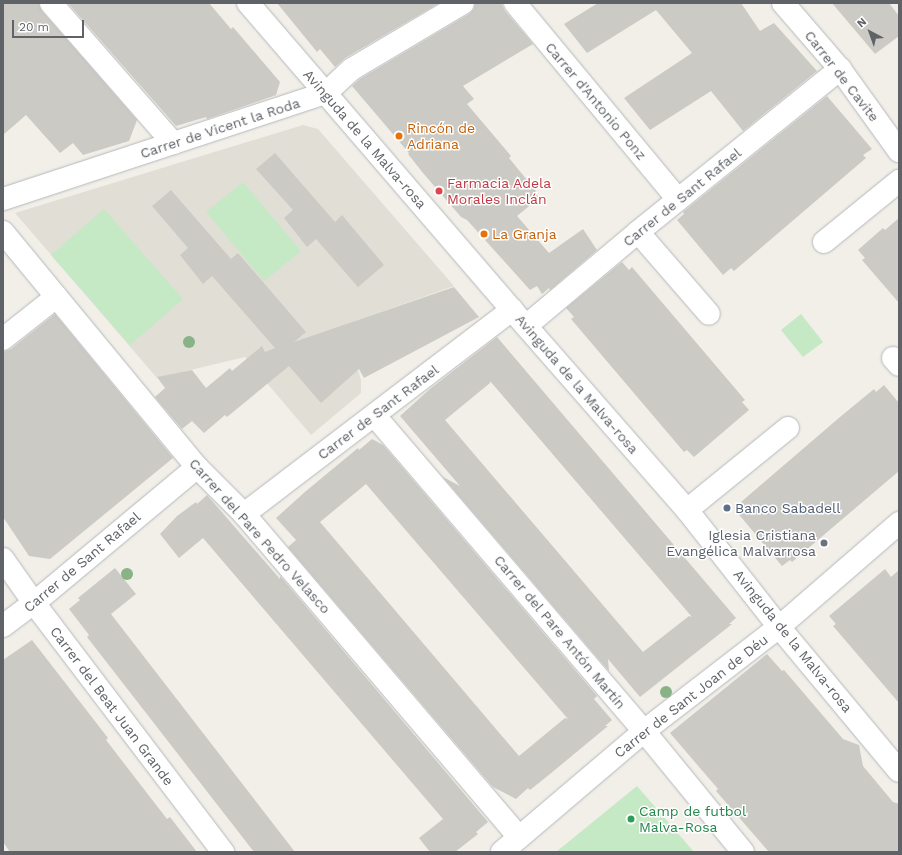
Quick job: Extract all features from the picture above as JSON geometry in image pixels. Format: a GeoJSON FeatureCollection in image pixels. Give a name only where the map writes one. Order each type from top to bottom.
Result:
{"type":"FeatureCollection","features":[{"type":"Feature","properties":{"kind":"street"},"geometry":{"type":"LineString","coordinates":[[51,3],[173,143]]}},
{"type":"Feature","properties":{"kind":"street","name":"Avinguda de la Malva-rosa"},"geometry":{"type":"LineString","coordinates":[[248,3],[519,318],[687,510],[779,627],[899,771]]}},
{"type":"Feature","properties":{"kind":"street","name":"Carrer de Vicent la Roda"},"geometry":{"type":"LineString","coordinates":[[3,199],[326,93],[352,69],[463,3]]}},
{"type":"Feature","properties":{"kind":"street","name":"Carrer d'Antonio Ponz"},"geometry":{"type":"LineString","coordinates":[[514,3],[678,199]]}},
{"type":"Feature","properties":{"kind":"street","name":"Carrer de Cavite"},"geometry":{"type":"LineString","coordinates":[[783,3],[840,70],[899,150]]}},
{"type":"Feature","properties":{"kind":"street","name":"Carrer de Sant Rafael"},"geometry":{"type":"LineString","coordinates":[[244,514],[374,415],[519,318],[638,232],[840,70]]}},
{"type":"Feature","properties":{"kind":"street"},"geometry":{"type":"LineString","coordinates":[[824,242],[899,181]]}},
{"type":"Feature","properties":{"kind":"street","name":"Carrer del Pare Pedro Velasco"},"geometry":{"type":"LineString","coordinates":[[3,232],[197,467],[244,514],[519,837]]}},
{"type":"Feature","properties":{"kind":"street"},"geometry":{"type":"LineString","coordinates":[[638,232],[709,314]]}},
{"type":"Feature","properties":{"kind":"street"},"geometry":{"type":"LineString","coordinates":[[3,339],[56,296]]}},
{"type":"Feature","properties":{"kind":"street","name":"Carrer del Pare Antón Martín"},"geometry":{"type":"LineString","coordinates":[[374,415],[644,731],[743,852]]}},
{"type":"Feature","properties":{"kind":"street"},"geometry":{"type":"LineString","coordinates":[[687,510],[788,428]]}},
{"type":"Feature","properties":{"kind":"street","name":"Carrer de Sant Rafael"},"geometry":{"type":"LineString","coordinates":[[3,626],[34,604],[197,467]]}},
{"type":"Feature","properties":{"kind":"street","name":"Carrer de Sant Joan de Déu"},"geometry":{"type":"LineString","coordinates":[[502,852],[644,731],[779,627],[897,529]]}},
{"type":"Feature","properties":{"kind":"street","name":"Carrer del Beat Juan Grande"},"geometry":{"type":"LineString","coordinates":[[3,559],[34,604],[223,852]]}},
{"type":"Feature","properties":{"kind":"shaded area"},"geometry":{"type":"Polygon","coordinates":[[[303,125],[318,129],[454,286],[344,325],[361,380],[361,393],[311,435],[245,357],[157,378],[15,213],[303,125]]]}},
{"type":"Feature","properties":{"kind":"green space"},"geometry":{"type":"Polygon","coordinates":[[[243,182],[301,251],[264,281],[206,212],[243,182]]]}},
{"type":"Feature","properties":{"kind":"green space"},"geometry":{"type":"Polygon","coordinates":[[[104,209],[183,299],[130,345],[51,255],[104,209]]]}},
{"type":"Feature","properties":{"kind":"green space"},"geometry":{"type":"Polygon","coordinates":[[[801,314],[823,342],[803,357],[781,330],[801,314]]]}},
{"type":"Feature","properties":{"kind":"green space","name":"Camp de futbol Malva-Rosa"},"geometry":{"type":"Polygon","coordinates":[[[637,786],[694,852],[556,852],[637,786]]]}},
{"type":"Feature","properties":{"kind":"building"},"geometry":{"type":"Polygon","coordinates":[[[3,3],[39,3],[42,11],[137,120],[129,141],[83,155],[73,143],[60,153],[26,115],[3,135],[3,3]]]}},
{"type":"Feature","properties":{"kind":"building"},"geometry":{"type":"Polygon","coordinates":[[[68,3],[209,3],[231,29],[233,27],[280,82],[276,95],[207,119],[206,117],[176,126],[68,3]]]}},
{"type":"Feature","properties":{"kind":"building"},"geometry":{"type":"Polygon","coordinates":[[[277,3],[439,3],[345,58],[335,67],[320,49],[317,52],[277,3]]]}},
{"type":"Feature","properties":{"kind":"building"},"geometry":{"type":"Polygon","coordinates":[[[475,3],[501,3],[505,11],[533,44],[463,86],[474,99],[467,104],[511,156],[509,158],[536,191],[535,192],[539,198],[517,216],[549,253],[583,229],[597,250],[550,290],[549,288],[542,294],[537,286],[530,290],[467,220],[461,217],[352,86],[360,79],[469,14],[474,9],[475,3]]]}},
{"type":"Feature","properties":{"kind":"building"},"geometry":{"type":"Polygon","coordinates":[[[598,3],[741,3],[760,31],[774,23],[817,71],[743,131],[711,91],[650,130],[624,98],[692,53],[656,10],[587,53],[564,24],[598,3]]]}},
{"type":"Feature","properties":{"kind":"building"},"geometry":{"type":"Polygon","coordinates":[[[832,3],[889,3],[899,16],[899,36],[875,54],[832,3]]]}},
{"type":"Feature","properties":{"kind":"building"},"geometry":{"type":"Polygon","coordinates":[[[827,96],[872,149],[863,155],[866,158],[734,271],[731,268],[723,275],[677,220],[684,214],[683,212],[827,96]]]}},
{"type":"Feature","properties":{"kind":"building"},"geometry":{"type":"Polygon","coordinates":[[[275,153],[335,222],[342,215],[384,265],[358,287],[316,239],[307,247],[284,218],[293,210],[256,169],[275,153]]]}},
{"type":"Feature","properties":{"kind":"building"},"geometry":{"type":"Polygon","coordinates":[[[171,190],[231,259],[238,253],[306,332],[294,342],[454,287],[479,317],[364,378],[359,369],[321,403],[289,366],[227,417],[225,415],[204,433],[192,421],[182,429],[155,397],[165,388],[157,377],[192,370],[206,388],[230,368],[232,371],[262,346],[265,352],[275,348],[212,276],[203,284],[180,255],[188,248],[152,206],[171,190]]]}},
{"type":"Feature","properties":{"kind":"building"},"geometry":{"type":"Polygon","coordinates":[[[899,218],[899,303],[862,260],[865,258],[858,250],[883,228],[885,230],[899,218]]]}},
{"type":"Feature","properties":{"kind":"building"},"geometry":{"type":"Polygon","coordinates":[[[622,262],[629,270],[632,267],[745,400],[742,402],[749,410],[694,457],[687,450],[684,452],[571,319],[574,317],[566,308],[622,262]]]}},
{"type":"Feature","properties":{"kind":"building"},"geometry":{"type":"Polygon","coordinates":[[[55,314],[173,458],[50,559],[29,556],[3,517],[3,352],[11,349],[55,314]]]}},
{"type":"Feature","properties":{"kind":"building"},"geometry":{"type":"Polygon","coordinates":[[[497,337],[736,618],[729,624],[732,624],[640,697],[608,659],[609,671],[443,477],[460,486],[400,416],[430,389],[497,337]],[[490,381],[490,383],[445,420],[643,652],[689,616],[692,617],[490,381]]]}},
{"type":"Feature","properties":{"kind":"building"},"geometry":{"type":"Polygon","coordinates":[[[884,385],[899,403],[899,471],[792,562],[790,560],[782,566],[736,511],[743,504],[741,502],[874,389],[876,392],[884,385]]]}},
{"type":"Feature","properties":{"kind":"building"},"geometry":{"type":"Polygon","coordinates":[[[372,439],[383,445],[597,696],[594,699],[612,720],[605,726],[608,726],[550,774],[530,790],[528,788],[516,799],[493,787],[288,547],[296,540],[276,518],[358,448],[359,450],[372,439]],[[366,484],[320,522],[519,756],[565,718],[568,719],[366,484]]]}},
{"type":"Feature","properties":{"kind":"building"},"geometry":{"type":"Polygon","coordinates":[[[207,495],[280,579],[280,576],[488,822],[476,832],[478,834],[455,852],[430,852],[419,838],[443,819],[203,538],[179,558],[160,534],[177,516],[196,502],[197,504],[207,495]]]}},
{"type":"Feature","properties":{"kind":"building"},"geometry":{"type":"Polygon","coordinates":[[[115,568],[136,594],[111,614],[295,852],[254,852],[87,637],[89,635],[69,609],[80,600],[78,598],[115,568]]]}},
{"type":"Feature","properties":{"kind":"building"},"geometry":{"type":"Polygon","coordinates":[[[885,569],[891,577],[899,570],[899,703],[833,626],[836,624],[829,616],[885,569]]]}},
{"type":"Feature","properties":{"kind":"building"},"geometry":{"type":"Polygon","coordinates":[[[32,640],[108,738],[106,740],[167,819],[170,817],[197,852],[10,852],[3,842],[3,660],[32,640]]]}},
{"type":"Feature","properties":{"kind":"building"},"geometry":{"type":"Polygon","coordinates":[[[767,654],[782,671],[784,670],[843,739],[859,745],[863,766],[893,802],[899,804],[899,852],[769,852],[716,791],[718,789],[670,733],[767,654]]]}},
{"type":"Feature","properties":{"kind":"place","name":"Rincón de Adriana"},"geometry":{"type":"Point","coordinates":[399,136]}},
{"type":"Feature","properties":{"kind":"place","name":"Farmacia Adela Morales Inclán"},"geometry":{"type":"Point","coordinates":[439,191]}},
{"type":"Feature","properties":{"kind":"place","name":"La Granja"},"geometry":{"type":"Point","coordinates":[484,234]}},
{"type":"Feature","properties":{"kind":"place","name":"Banco Sabadell"},"geometry":{"type":"Point","coordinates":[727,508]}},
{"type":"Feature","properties":{"kind":"place","name":"Iglesia Cristiana Evangélica Malvarrosa"},"geometry":{"type":"Point","coordinates":[824,543]}},
{"type":"Feature","properties":{"kind":"place","name":"Camp de futbol Malva-Rosa"},"geometry":{"type":"Point","coordinates":[631,819]}}]}
